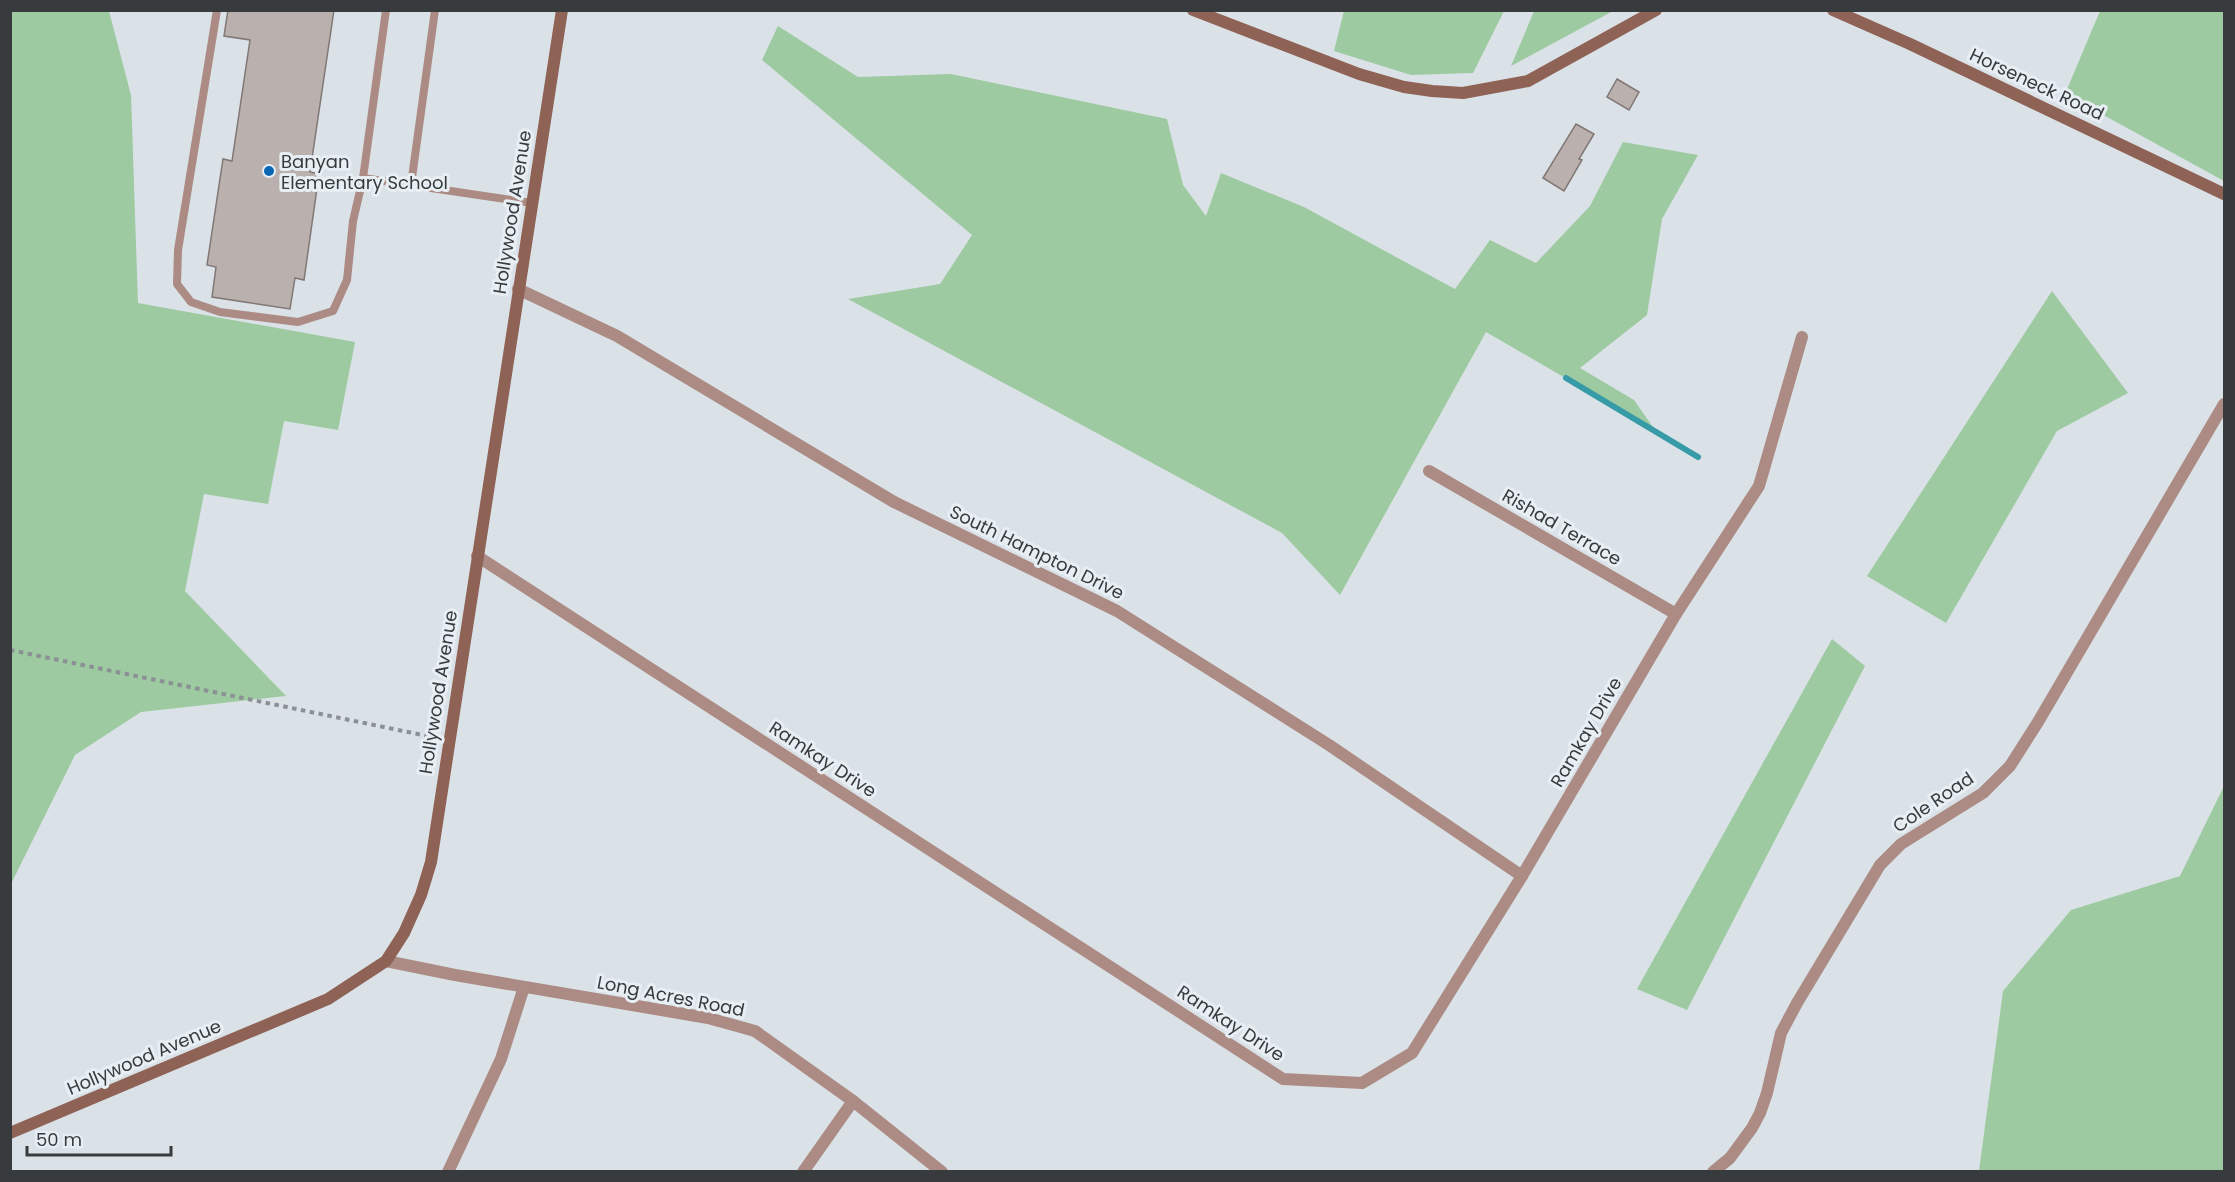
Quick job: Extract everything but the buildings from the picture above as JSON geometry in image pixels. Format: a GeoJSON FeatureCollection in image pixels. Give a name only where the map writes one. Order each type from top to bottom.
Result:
{"type":"FeatureCollection","features":[{"type":"Feature","properties":{"kind":"street","name":"Hollywood Avenue"},"geometry":{"type":"LineString","coordinates":[[10,1133],[328,999],[386,961],[404,933],[421,895],[431,862],[562,10]]}},
{"type":"Feature","properties":{"kind":"street"},"geometry":{"type":"LineString","coordinates":[[1193,10],[1359,74],[1404,87],[1463,93],[1528,81],[1656,10]]}},
{"type":"Feature","properties":{"kind":"street","name":"Horseneck Road"},"geometry":{"type":"LineString","coordinates":[[1833,10],[1910,44],[2224,194]]}},
{"type":"Feature","properties":{"kind":"street","name":"South Hampton Drive"},"geometry":{"type":"LineString","coordinates":[[518,289],[616,336],[894,502],[1117,612],[1329,745],[1522,876]]}},
{"type":"Feature","properties":{"kind":"street","name":"Ramkay Drive"},"geometry":{"type":"LineString","coordinates":[[477,556],[1283,1079],[1362,1083],[1412,1053],[1522,876],[1676,614],[1759,486],[1802,337]]}},
{"type":"Feature","properties":{"kind":"street","name":"Cole Road"},"geometry":{"type":"LineString","coordinates":[[1713,1172],[1730,1158],[1752,1128],[1767,1093],[1781,1033],[1880,865],[1901,844],[1983,793],[2010,766],[2224,404]]}},
{"type":"Feature","properties":{"kind":"street","name":"Rishad Terrace"},"geometry":{"type":"LineString","coordinates":[[1429,471],[1676,614]]}},
{"type":"Feature","properties":{"kind":"street","name":"Long Acres Road"},"geometry":{"type":"LineString","coordinates":[[386,961],[708,1018],[755,1031],[853,1101],[942,1172]]}},
{"type":"Feature","properties":{"kind":"street"},"geometry":{"type":"LineString","coordinates":[[448,1172],[501,1059],[524,987]]}},
{"type":"Feature","properties":{"kind":"street"},"geometry":{"type":"LineString","coordinates":[[803,1172],[853,1101]]}},
{"type":"Feature","properties":{"kind":"lane"},"geometry":{"type":"LineString","coordinates":[[217,10],[210,65],[178,250],[177,284],[191,302],[220,312],[298,322],[333,311],[346,280],[353,221],[363,178],[386,10]]}},
{"type":"Feature","properties":{"kind":"lane"},"geometry":{"type":"LineString","coordinates":[[411,186],[435,10]]}},
{"type":"Feature","properties":{"kind":"lane"},"geometry":{"type":"LineString","coordinates":[[363,178],[532,203]]}},
{"type":"Feature","properties":{"kind":"path"},"geometry":{"type":"LineString","coordinates":[[10,650],[450,741]]}},
{"type":"Feature","properties":{"kind":"green space"},"geometry":{"type":"Polygon","coordinates":[[[11,10],[109,11],[131,95],[138,303],[355,342],[338,430],[284,421],[268,504],[204,494],[185,591],[286,696],[141,712],[75,755],[11,884],[11,10]]]}},
{"type":"Feature","properties":{"kind":"green space"},"geometry":{"type":"Polygon","coordinates":[[[1344,10],[1504,11],[1473,73],[1411,75],[1334,51],[1344,10]]]}},
{"type":"Feature","properties":{"kind":"green space"},"geometry":{"type":"Polygon","coordinates":[[[1534,10],[1613,11],[1511,66],[1534,10]]]}},
{"type":"Feature","properties":{"kind":"green space"},"geometry":{"type":"Polygon","coordinates":[[[2100,11],[2224,11],[2224,181],[2065,94],[2100,11]]]}},
{"type":"Feature","properties":{"kind":"green space"},"geometry":{"type":"Polygon","coordinates":[[[778,26],[858,77],[951,74],[1167,119],[1183,185],[1206,216],[1221,173],[1304,207],[1455,289],[1490,240],[1536,263],[1590,206],[1623,142],[1698,155],[1662,219],[1647,315],[1580,368],[1634,400],[1655,430],[1486,332],[1340,595],[1282,533],[848,299],[940,284],[972,235],[762,60],[778,26]]]}},
{"type":"Feature","properties":{"kind":"green space"},"geometry":{"type":"Polygon","coordinates":[[[2052,291],[2128,393],[2057,431],[1946,623],[1867,576],[2052,291]]]}},
{"type":"Feature","properties":{"kind":"green space"},"geometry":{"type":"Polygon","coordinates":[[[1832,639],[1865,666],[1687,1010],[1637,989],[1832,639]]]}},
{"type":"Feature","properties":{"kind":"green space"},"geometry":{"type":"Polygon","coordinates":[[[2224,786],[2224,1171],[1979,1171],[2003,991],[2071,910],[2180,876],[2224,786]]]}},
{"type":"Feature","properties":{"kind":"waterway"},"geometry":{"type":"LineString","coordinates":[[1566,378],[1698,457]]}},
{"type":"Feature","properties":{"kind":"place","name":"Banyan Elementary School"},"geometry":{"type":"Point","coordinates":[269,171]}}]}
